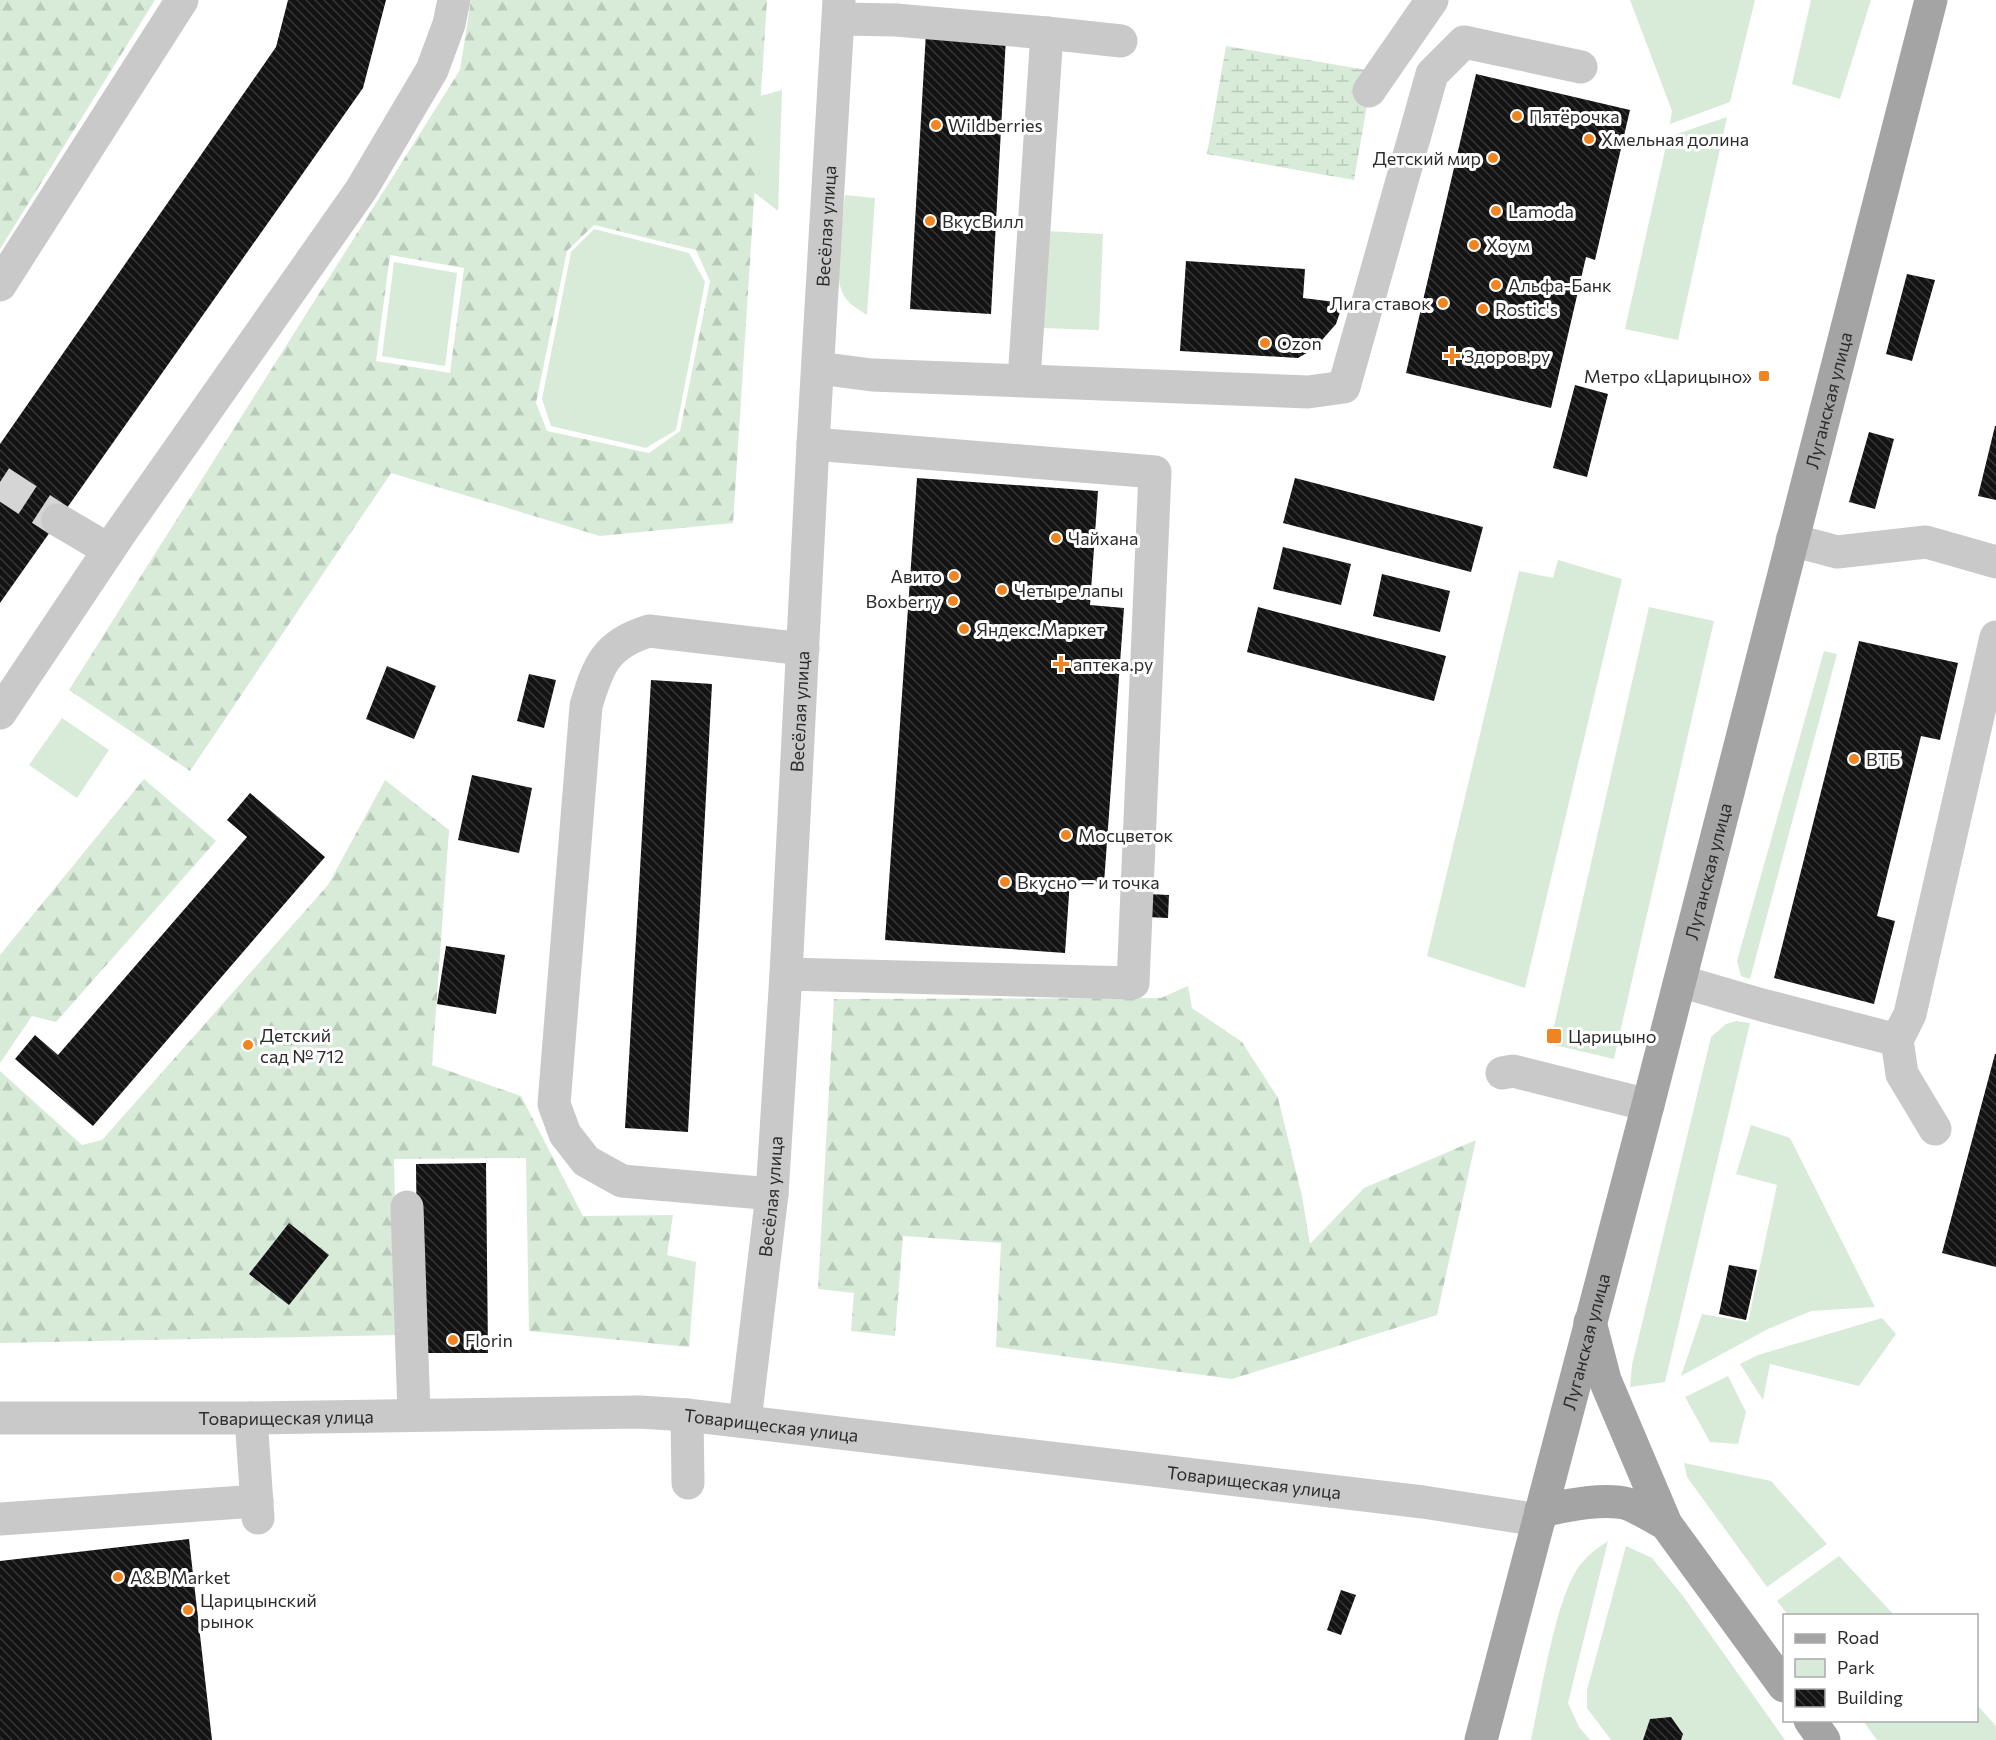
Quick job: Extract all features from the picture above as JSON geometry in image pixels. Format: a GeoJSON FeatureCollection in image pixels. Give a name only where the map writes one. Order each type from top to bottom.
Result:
{"type":"FeatureCollection","features":[{"type":"Feature","properties":{"kind":"main road","name":"Луганская улица"},"geometry":{"type":"LineString","coordinates":[[1481,1740],[1648,1105],[1931,0]]}},
{"type":"Feature","properties":{"kind":"main road"},"geometry":{"type":"LineString","coordinates":[[1590,1320],[1605,1380],[1666,1524],[1783,1683]]}},
{"type":"Feature","properties":{"kind":"main road"},"geometry":{"type":"LineString","coordinates":[[1540,1515],[1571,1505],[1615,1502],[1627,1504],[1666,1524]]}},
{"type":"Feature","properties":{"kind":"main road"},"geometry":{"type":"LineString","coordinates":[[1811,1722],[1824,1740]]}},
{"type":"Feature","properties":{"kind":"street"},"geometry":{"type":"LineString","coordinates":[[0,285],[182,0]]}},
{"type":"Feature","properties":{"kind":"street"},"geometry":{"type":"LineString","coordinates":[[0,714],[110,550],[361,190],[432,70],[449,24],[454,0]]}},
{"type":"Feature","properties":{"kind":"street"},"geometry":{"type":"LineString","coordinates":[[1370,91],[1432,0]]}},
{"type":"Feature","properties":{"kind":"street"},"geometry":{"type":"LineString","coordinates":[[839,9],[896,20],[1121,41]]}},
{"type":"Feature","properties":{"kind":"street","name":"Весёлая улица"},"geometry":{"type":"LineString","coordinates":[[745,1421],[772,1194],[839,9]]}},
{"type":"Feature","properties":{"kind":"street"},"geometry":{"type":"LineString","coordinates":[[1024,380],[1047,33]]}},
{"type":"Feature","properties":{"kind":"street"},"geometry":{"type":"LineString","coordinates":[[818,368],[872,375],[1308,392],[1344,387],[1432,74],[1464,42],[1581,67]]}},
{"type":"Feature","properties":{"kind":"street"},"geometry":{"type":"LineString","coordinates":[[786,974],[1133,983],[1155,472],[813,444]]}},
{"type":"Feature","properties":{"kind":"street"},"geometry":{"type":"LineString","coordinates":[[58,520],[110,550]]}},
{"type":"Feature","properties":{"kind":"street"},"geometry":{"type":"LineString","coordinates":[[1792,540],[1837,552],[1926,542],[1996,562]]}},
{"type":"Feature","properties":{"kind":"street"},"geometry":{"type":"LineString","coordinates":[[772,1194],[622,1181],[586,1161],[566,1134],[554,1104],[586,706],[596,674],[609,652],[627,638],[649,631],[803,650]]}},
{"type":"Feature","properties":{"kind":"street"},"geometry":{"type":"LineString","coordinates":[[1935,1129],[1902,1074],[1897,1040],[1910,1014],[1996,637]]}},
{"type":"Feature","properties":{"kind":"street"},"geometry":{"type":"LineString","coordinates":[[1680,981],[1897,1040]]}},
{"type":"Feature","properties":{"kind":"street"},"geometry":{"type":"LineString","coordinates":[[1507,1069],[1648,1105]]}},
{"type":"Feature","properties":{"kind":"street"},"geometry":{"type":"LineString","coordinates":[[407,1207],[414,1414]]}},
{"type":"Feature","properties":{"kind":"street","name":"Товарищеская улица"},"geometry":{"type":"LineString","coordinates":[[0,1418],[250,1418],[639,1412],[687,1415],[1540,1515]]}},
{"type":"Feature","properties":{"kind":"street"},"geometry":{"type":"LineString","coordinates":[[687,1415],[688,1483]]}},
{"type":"Feature","properties":{"kind":"street"},"geometry":{"type":"LineString","coordinates":[[0,1519],[258,1510],[250,1418]]}},
{"type":"Feature","properties":{"kind":"green space"},"geometry":{"type":"Polygon","coordinates":[[[0,0],[155,0],[0,249],[0,0]]]}},
{"type":"Feature","properties":{"kind":"green space"},"geometry":{"type":"Polygon","coordinates":[[[471,0],[767,0],[733,523],[600,536],[391,473],[190,771],[69,690],[460,70],[471,0]],[[594,225],[567,251],[536,403],[547,431],[649,453],[680,431],[710,281],[696,250],[594,225]],[[390,255],[376,361],[450,373],[464,268],[390,255]]]}},
{"type":"Feature","properties":{"kind":"green space"},"geometry":{"type":"Polygon","coordinates":[[[1630,0],[1755,0],[1730,102],[1670,124],[1672,111],[1630,0]]]}},
{"type":"Feature","properties":{"kind":"green space"},"geometry":{"type":"Polygon","coordinates":[[[1811,0],[1871,0],[1840,99],[1792,84],[1811,0]]]}},
{"type":"Feature","properties":{"kind":"green space"},"geometry":{"type":"Polygon","coordinates":[[[1226,46],[1373,71],[1354,180],[1207,154],[1226,46]]]}},
{"type":"Feature","properties":{"kind":"green space"},"geometry":{"type":"Polygon","coordinates":[[[782,90],[778,211],[663,122],[782,90]]]}},
{"type":"Feature","properties":{"kind":"green space"},"geometry":{"type":"Polygon","coordinates":[[[1727,117],[1678,340],[1625,329],[1668,137],[1727,117]]]}},
{"type":"Feature","properties":{"kind":"green space"},"geometry":{"type":"Polygon","coordinates":[[[845,195],[875,198],[867,315],[848,301],[840,284],[838,260],[845,195]]]}},
{"type":"Feature","properties":{"kind":"green space"},"geometry":{"type":"Polygon","coordinates":[[[594,229],[689,253],[705,282],[676,430],[646,448],[551,426],[542,399],[571,252],[594,229]]]}},
{"type":"Feature","properties":{"kind":"green space"},"geometry":{"type":"Polygon","coordinates":[[[1047,231],[1103,234],[1099,330],[1042,328],[1047,231]]]}},
{"type":"Feature","properties":{"kind":"green space"},"geometry":{"type":"Polygon","coordinates":[[[394,262],[457,273],[445,366],[382,356],[394,262]]]}},
{"type":"Feature","properties":{"kind":"green space"},"geometry":{"type":"Polygon","coordinates":[[[1558,560],[1622,579],[1525,988],[1427,956],[1519,571],[1553,578],[1558,560]]]}},
{"type":"Feature","properties":{"kind":"green space"},"geometry":{"type":"Polygon","coordinates":[[[1649,607],[1714,621],[1614,1059],[1550,1044],[1649,607]]]}},
{"type":"Feature","properties":{"kind":"green space"},"geometry":{"type":"Polygon","coordinates":[[[1824,651],[1837,654],[1750,979],[1741,976],[1737,961],[1824,651]]]}},
{"type":"Feature","properties":{"kind":"green space"},"geometry":{"type":"Polygon","coordinates":[[[62,718],[109,750],[77,798],[29,765],[62,718]]]}},
{"type":"Feature","properties":{"kind":"green space"},"geometry":{"type":"Polygon","coordinates":[[[144,779],[216,841],[56,1022],[32,1016],[0,1063],[0,955],[144,779]]]}},
{"type":"Feature","properties":{"kind":"green space"},"geometry":{"type":"Polygon","coordinates":[[[385,780],[449,830],[432,1065],[521,1096],[583,1216],[673,1215],[667,1255],[696,1262],[689,1347],[529,1331],[526,1158],[394,1159],[398,1335],[0,1343],[0,1071],[82,1145],[102,1140],[328,885],[385,780]]]}},
{"type":"Feature","properties":{"kind":"green space"},"geometry":{"type":"Polygon","coordinates":[[[1188,986],[1192,1008],[1242,1042],[1278,1098],[1302,1196],[1310,1244],[1364,1188],[1476,1140],[1437,1315],[1232,1379],[996,1347],[1001,1243],[903,1236],[895,1336],[851,1331],[854,1293],[818,1289],[834,999],[1161,998],[1188,986]]]}},
{"type":"Feature","properties":{"kind":"green space"},"geometry":{"type":"Polygon","coordinates":[[[1736,1021],[1750,1023],[1665,1382],[1630,1387],[1632,1365],[1711,1037],[1726,1024],[1736,1021]]]}},
{"type":"Feature","properties":{"kind":"green space"},"geometry":{"type":"Polygon","coordinates":[[[1751,1125],[1790,1138],[1875,1307],[1811,1311],[1768,1329],[1681,1376],[1702,1314],[1748,1322],[1777,1185],[1736,1174],[1751,1125]]]}},
{"type":"Feature","properties":{"kind":"green space"},"geometry":{"type":"Polygon","coordinates":[[[1882,1318],[1896,1334],[1859,1386],[1770,1364],[1763,1400],[1740,1364],[1758,1355],[1882,1318]]]}},
{"type":"Feature","properties":{"kind":"green space"},"geometry":{"type":"Polygon","coordinates":[[[1728,1376],[1746,1412],[1738,1444],[1710,1442],[1685,1397],[1728,1376]]]}},
{"type":"Feature","properties":{"kind":"green space"},"geometry":{"type":"Polygon","coordinates":[[[1684,1463],[1771,1481],[1827,1544],[1767,1587],[1687,1477],[1684,1463]]]}},
{"type":"Feature","properties":{"kind":"green space"},"geometry":{"type":"Polygon","coordinates":[[[1608,1541],[1568,1703],[1579,1727],[1590,1740],[1531,1740],[1550,1648],[1563,1600],[1580,1565],[1608,1541]]]}},
{"type":"Feature","properties":{"kind":"green space"},"geometry":{"type":"Polygon","coordinates":[[[1626,1546],[1652,1558],[1683,1596],[1785,1740],[1611,1740],[1587,1708],[1587,1690],[1626,1546]]]}},
{"type":"Feature","properties":{"kind":"green space"},"geometry":{"type":"Polygon","coordinates":[[[1839,1556],[1893,1614],[1787,1614],[1777,1601],[1839,1556]]]}},
{"type":"Feature","properties":{"kind":"green space"},"geometry":{"type":"Polygon","coordinates":[[[1978,1706],[1996,1726],[1996,1740],[1877,1740],[1864,1722],[1978,1722],[1978,1706]]]}},
{"type":"Feature","properties":{"kind":"building"},"geometry":{"type":"Polygon","coordinates":[[[288,0],[386,0],[363,88],[0,603],[0,444],[276,47],[288,0]]]}},
{"type":"Feature","properties":{"kind":"building"},"geometry":{"type":"Polygon","coordinates":[[[926,32],[1006,37],[991,314],[910,309],[926,32]]]}},
{"type":"Feature","properties":{"kind":"building"},"geometry":{"type":"Polygon","coordinates":[[[1476,74],[1630,110],[1595,260],[1586,257],[1551,408],[1406,373],[1476,74]]]}},
{"type":"Feature","properties":{"kind":"building"},"geometry":{"type":"Polygon","coordinates":[[[1186,261],[1305,269],[1303,298],[1343,303],[1336,324],[1315,348],[1298,358],[1180,351],[1186,261]]]}},
{"type":"Feature","properties":{"kind":"building"},"geometry":{"type":"Polygon","coordinates":[[[1907,274],[1935,280],[1912,361],[1886,354],[1907,274]]]}},
{"type":"Feature","properties":{"kind":"building"},"geometry":{"type":"Polygon","coordinates":[[[1575,385],[1608,394],[1587,477],[1553,468],[1575,385]]]}},
{"type":"Feature","properties":{"kind":"building"},"geometry":{"type":"Polygon","coordinates":[[[1996,426],[1996,500],[1978,496],[1996,426]]]}},
{"type":"Feature","properties":{"kind":"building"},"geometry":{"type":"Polygon","coordinates":[[[1869,432],[1894,439],[1875,509],[1849,502],[1869,432]]]}},
{"type":"Feature","properties":{"kind":"building"},"geometry":{"type":"Polygon","coordinates":[[[917,478],[1098,491],[1090,605],[1124,608],[1104,883],[1070,880],[1065,953],[885,940],[917,478]]]}},
{"type":"Feature","properties":{"kind":"building"},"geometry":{"type":"Polygon","coordinates":[[[1295,478],[1483,527],[1471,572],[1283,523],[1295,478]]]}},
{"type":"Feature","properties":{"kind":"building"},"geometry":{"type":"Polygon","coordinates":[[[1283,547],[1351,564],[1341,605],[1273,589],[1283,547]]]}},
{"type":"Feature","properties":{"kind":"building"},"geometry":{"type":"Polygon","coordinates":[[[1382,574],[1450,591],[1440,632],[1373,616],[1382,574]]]}},
{"type":"Feature","properties":{"kind":"building"},"geometry":{"type":"Polygon","coordinates":[[[1258,607],[1446,656],[1434,701],[1247,652],[1258,607]]]}},
{"type":"Feature","properties":{"kind":"building"},"geometry":{"type":"Polygon","coordinates":[[[1859,641],[1958,663],[1940,740],[1921,736],[1877,916],[1895,921],[1874,1004],[1774,978],[1859,641]]]}},
{"type":"Feature","properties":{"kind":"building"},"geometry":{"type":"Polygon","coordinates":[[[387,666],[436,686],[414,739],[366,719],[387,666]]]}},
{"type":"Feature","properties":{"kind":"building"},"geometry":{"type":"Polygon","coordinates":[[[529,674],[556,680],[544,728],[517,721],[529,674]]]}},
{"type":"Feature","properties":{"kind":"building"},"geometry":{"type":"Polygon","coordinates":[[[651,680],[712,684],[688,1132],[625,1128],[651,680]]]}},
{"type":"Feature","properties":{"kind":"building"},"geometry":{"type":"Polygon","coordinates":[[[472,775],[532,788],[519,853],[458,840],[472,775]]]}},
{"type":"Feature","properties":{"kind":"building"},"geometry":{"type":"Polygon","coordinates":[[[250,793],[325,857],[93,1126],[15,1059],[35,1035],[58,1055],[247,837],[227,820],[250,793]]]}},
{"type":"Feature","properties":{"kind":"building"},"geometry":{"type":"Polygon","coordinates":[[[1148,894],[1169,895],[1168,918],[1147,917],[1148,894]]]}},
{"type":"Feature","properties":{"kind":"building"},"geometry":{"type":"Polygon","coordinates":[[[446,946],[505,955],[496,1014],[437,1004],[446,946]]]}},
{"type":"Feature","properties":{"kind":"building"},"geometry":{"type":"Polygon","coordinates":[[[1996,1054],[1996,1267],[1942,1253],[1996,1054]]]}},
{"type":"Feature","properties":{"kind":"building"},"geometry":{"type":"Polygon","coordinates":[[[486,1163],[488,1353],[418,1353],[416,1164],[486,1163]]]}},
{"type":"Feature","properties":{"kind":"building"},"geometry":{"type":"Polygon","coordinates":[[[289,1223],[329,1255],[289,1305],[249,1274],[289,1223]]]}},
{"type":"Feature","properties":{"kind":"building"},"geometry":{"type":"Polygon","coordinates":[[[1729,1265],[1757,1270],[1746,1320],[1719,1314],[1729,1265]]]}},
{"type":"Feature","properties":{"kind":"building"},"geometry":{"type":"Polygon","coordinates":[[[189,1539],[212,1740],[0,1740],[0,1561],[189,1539]]]}},
{"type":"Feature","properties":{"kind":"building"},"geometry":{"type":"Polygon","coordinates":[[[1341,1590],[1356,1595],[1341,1635],[1327,1630],[1341,1590]]]}},
{"type":"Feature","properties":{"kind":"building"},"geometry":{"type":"Polygon","coordinates":[[[1671,1717],[1683,1734],[1681,1740],[1643,1740],[1650,1719],[1671,1717]]]}},
{"type":"Feature","properties":{"kind":"tunnel"},"geometry":{"type":"LineString","coordinates":[[0,482],[58,520]]}},
{"type":"Feature","properties":{"kind":"place","name":"Пятёрочка"},"geometry":{"type":"Point","coordinates":[1517,116]}},
{"type":"Feature","properties":{"kind":"place","name":"Wildberries"},"geometry":{"type":"Point","coordinates":[936,125]}},
{"type":"Feature","properties":{"kind":"place","name":"Хмельная долина"},"geometry":{"type":"Point","coordinates":[1589,139]}},
{"type":"Feature","properties":{"kind":"place","name":"Детский мир"},"geometry":{"type":"Point","coordinates":[1493,158]}},
{"type":"Feature","properties":{"kind":"place","name":"Lamoda"},"geometry":{"type":"Point","coordinates":[1496,211]}},
{"type":"Feature","properties":{"kind":"place","name":"ВкусВилл"},"geometry":{"type":"Point","coordinates":[930,221]}},
{"type":"Feature","properties":{"kind":"place","name":"Хоум"},"geometry":{"type":"Point","coordinates":[1474,245]}},
{"type":"Feature","properties":{"kind":"place","name":"Альфа-Банк"},"geometry":{"type":"Point","coordinates":[1496,285]}},
{"type":"Feature","properties":{"kind":"place","name":"Лига ставок"},"geometry":{"type":"Point","coordinates":[1443,303]}},
{"type":"Feature","properties":{"kind":"place","name":"Rostic's"},"geometry":{"type":"Point","coordinates":[1483,309]}},
{"type":"Feature","properties":{"kind":"place","name":"Ozon"},"geometry":{"type":"Point","coordinates":[1265,343]}},
{"type":"Feature","properties":{"kind":"place","name":"Здоров.ру"},"geometry":{"type":"Point","coordinates":[1452,356]}},
{"type":"Feature","properties":{"kind":"place","name":"Метро «Царицыно»"},"geometry":{"type":"Point","coordinates":[1764,376]}},
{"type":"Feature","properties":{"kind":"place","name":"Чайхана"},"geometry":{"type":"Point","coordinates":[1056,538]}},
{"type":"Feature","properties":{"kind":"place","name":"Авито"},"geometry":{"type":"Point","coordinates":[954,576]}},
{"type":"Feature","properties":{"kind":"place","name":"Четыре лапы"},"geometry":{"type":"Point","coordinates":[1002,590]}},
{"type":"Feature","properties":{"kind":"place","name":"Boxberry"},"geometry":{"type":"Point","coordinates":[953,601]}},
{"type":"Feature","properties":{"kind":"place","name":"Яндекс.Маркет"},"geometry":{"type":"Point","coordinates":[964,629]}},
{"type":"Feature","properties":{"kind":"place","name":"аптека.ру"},"geometry":{"type":"Point","coordinates":[1061,664]}},
{"type":"Feature","properties":{"kind":"place","name":"ВТБ"},"geometry":{"type":"Point","coordinates":[1854,759]}},
{"type":"Feature","properties":{"kind":"place","name":"Мосцветок"},"geometry":{"type":"Point","coordinates":[1066,835]}},
{"type":"Feature","properties":{"kind":"place","name":"Вкусно — и точка"},"geometry":{"type":"Point","coordinates":[1005,882]}},
{"type":"Feature","properties":{"kind":"place","name":"Царицыно"},"geometry":{"type":"Point","coordinates":[1554,1036]}},
{"type":"Feature","properties":{"kind":"place","name":"Детский сад № 712"},"geometry":{"type":"Point","coordinates":[248,1045]}},
{"type":"Feature","properties":{"kind":"place","name":"Florin"},"geometry":{"type":"Point","coordinates":[453,1340]}},
{"type":"Feature","properties":{"kind":"place","name":"A&B Market"},"geometry":{"type":"Point","coordinates":[118,1577]}},
{"type":"Feature","properties":{"kind":"place","name":"Царицынский рынок"},"geometry":{"type":"Point","coordinates":[188,1610]}}]}
